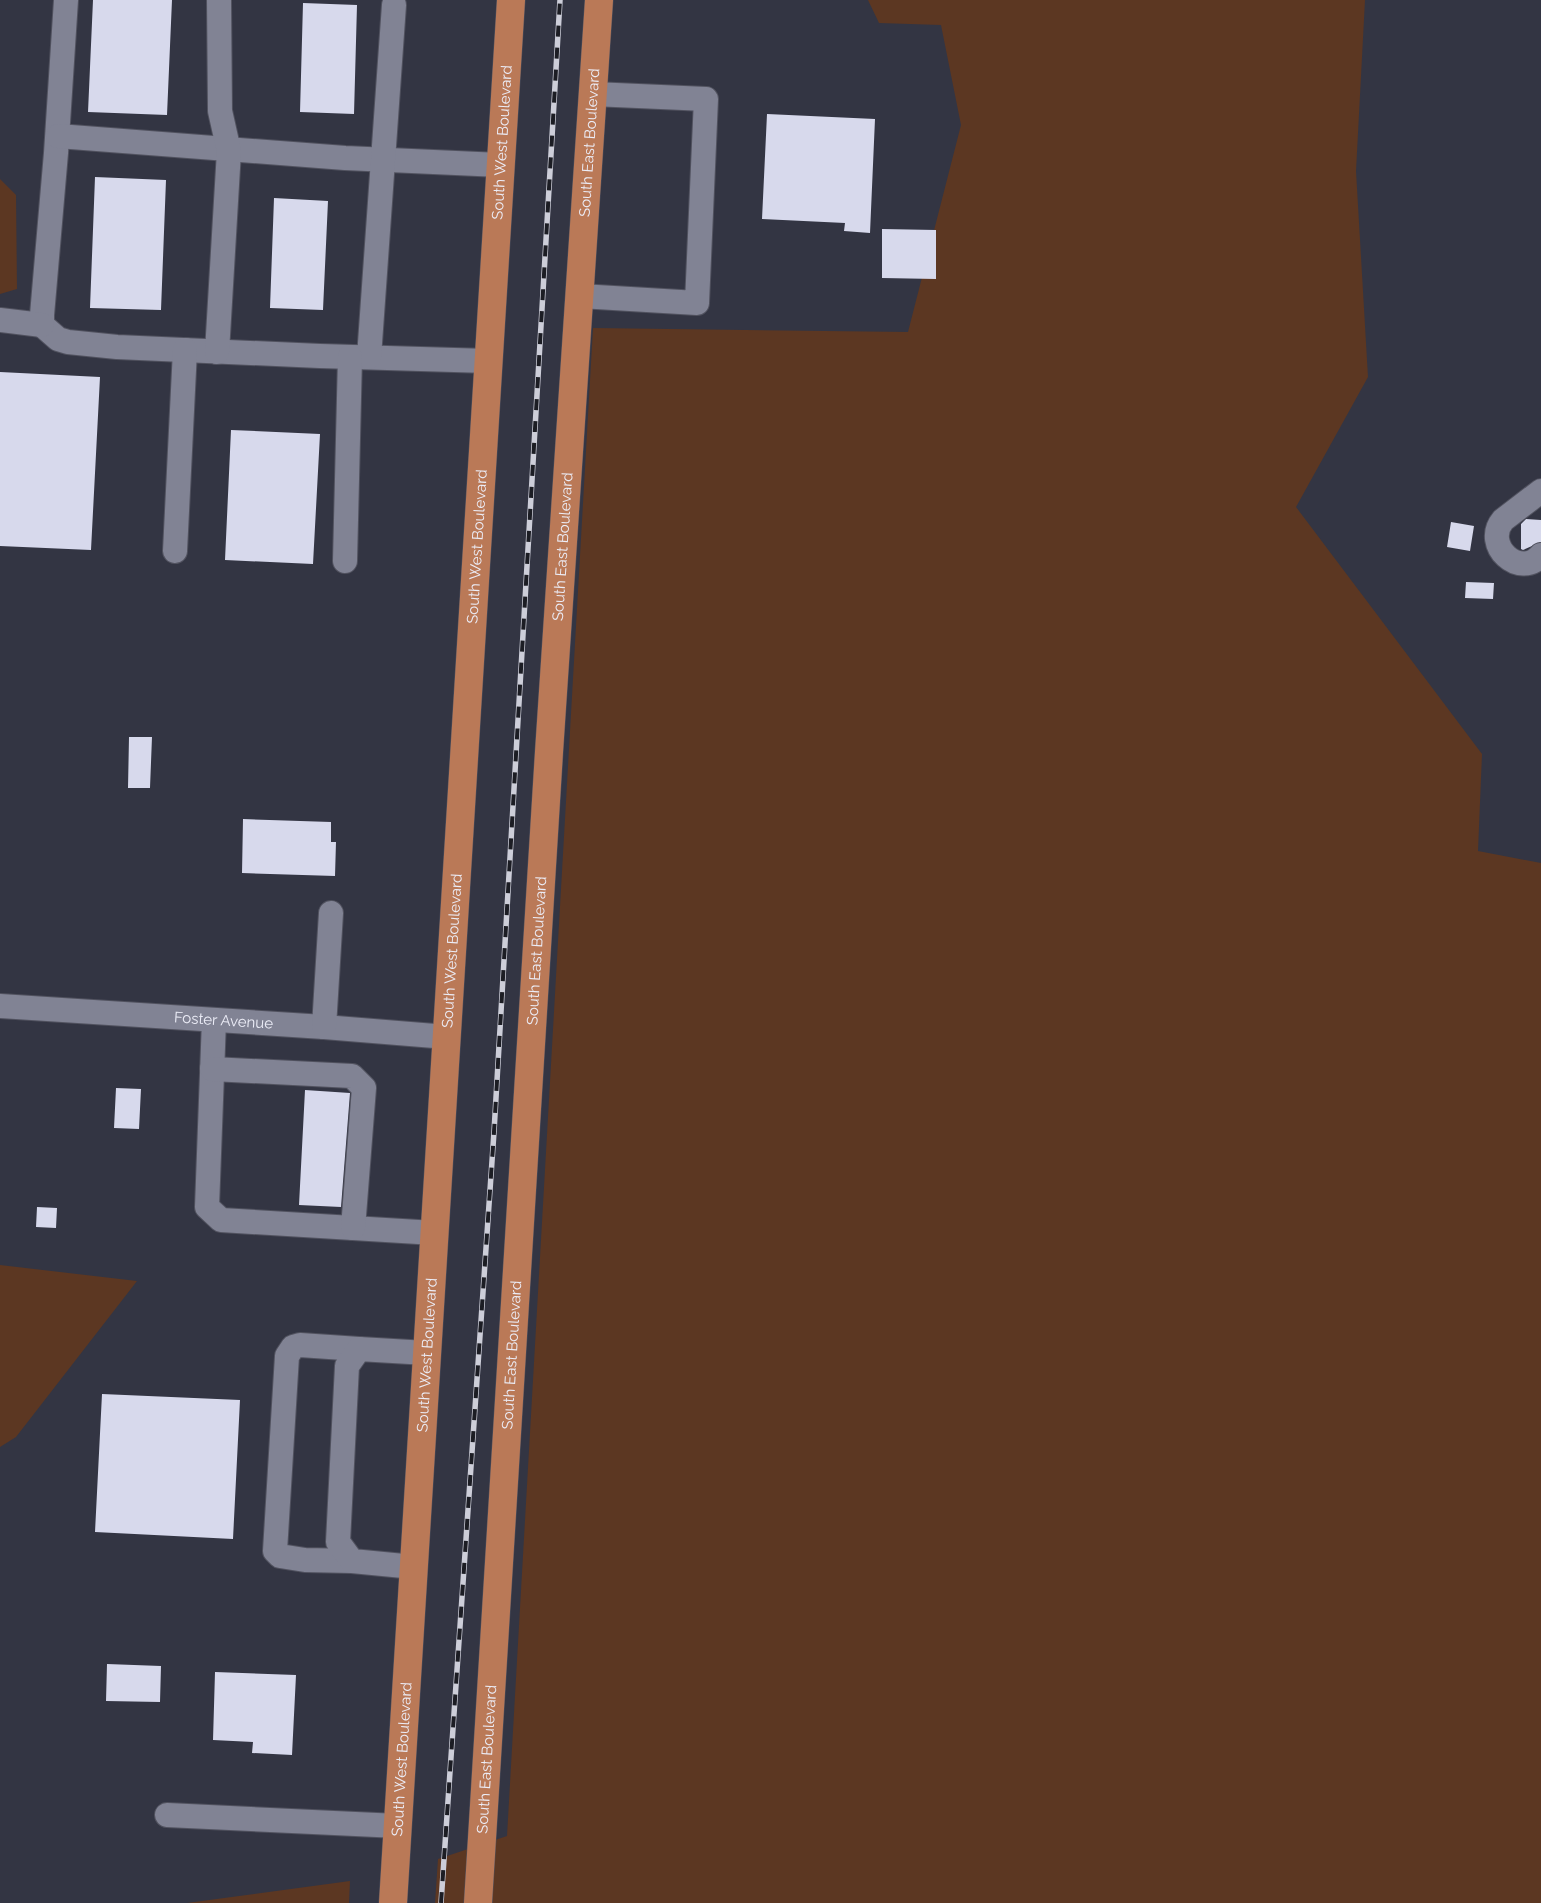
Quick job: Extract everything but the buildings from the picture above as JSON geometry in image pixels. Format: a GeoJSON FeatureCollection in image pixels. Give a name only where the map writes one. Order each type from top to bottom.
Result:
{"type":"FeatureCollection","features":[{"type":"Feature","properties":{"kind":"main road","name":"South West Boulevard"},"geometry":{"type":"LineString","coordinates":[[393,1903],[511,0]]}},
{"type":"Feature","properties":{"kind":"main road","name":"South East Boulevard"},"geometry":{"type":"LineString","coordinates":[[478,1903],[549,752],[599,0]]}},
{"type":"Feature","properties":{"kind":"street"},"geometry":{"type":"LineString","coordinates":[[42,325],[58,136],[66,0]]}},
{"type":"Feature","properties":{"kind":"street"},"geometry":{"type":"LineString","coordinates":[[217,352],[230,151],[220,111],[219,0]]}},
{"type":"Feature","properties":{"kind":"street"},"geometry":{"type":"LineString","coordinates":[[346,561],[360,357],[384,160],[394,5]]}},
{"type":"Feature","properties":{"kind":"street"},"geometry":{"type":"LineString","coordinates":[[580,296],[697,302],[706,99],[593,94]]}},
{"type":"Feature","properties":{"kind":"street"},"geometry":{"type":"LineString","coordinates":[[58,136],[230,151],[500,165]]}},
{"type":"Feature","properties":{"kind":"street"},"geometry":{"type":"LineString","coordinates":[[0,320],[42,325],[58,339],[68,342],[217,352],[488,360]]}},
{"type":"Feature","properties":{"kind":"street"},"geometry":{"type":"LineString","coordinates":[[175,551],[186,350]]}},
{"type":"Feature","properties":{"kind":"street"},"geometry":{"type":"LineString","coordinates":[[1541,491],[1503,520],[1499,524],[1496,536],[1500,550],[1516,562],[1527,564],[1536,561],[1541,555]]}},
{"type":"Feature","properties":{"kind":"street"},"geometry":{"type":"LineString","coordinates":[[324,1026],[331,913]]}},
{"type":"Feature","properties":{"kind":"street","name":"Foster Avenue"},"geometry":{"type":"LineString","coordinates":[[0,1006],[324,1026],[447,1037]]}},
{"type":"Feature","properties":{"kind":"street"},"geometry":{"type":"LineString","coordinates":[[214,1020],[207,1207],[221,1220],[435,1233]]}},
{"type":"Feature","properties":{"kind":"street"},"geometry":{"type":"LineString","coordinates":[[212,1069],[352,1076],[364,1088],[353,1228]]}},
{"type":"Feature","properties":{"kind":"street"},"geometry":{"type":"LineString","coordinates":[[414,1567],[352,1561],[305,1560],[280,1556],[275,1551],[287,1356],[293,1347],[300,1345],[427,1353]]}},
{"type":"Feature","properties":{"kind":"street"},"geometry":{"type":"LineString","coordinates":[[352,1561],[338,1542],[347,1366],[360,1349]]}},
{"type":"Feature","properties":{"kind":"street"},"geometry":{"type":"LineString","coordinates":[[167,1815],[398,1826]]}},
{"type":"Feature","properties":{"kind":"shaded area"},"geometry":{"type":"Polygon","coordinates":[[[868,0],[1365,0],[1356,171],[1368,377],[1296,507],[1482,754],[1478,851],[1541,863],[1541,1903],[435,1903],[438,1859],[507,1836],[593,328],[908,332],[961,125],[941,25],[879,23],[868,0]]]}},
{"type":"Feature","properties":{"kind":"shaded area"},"geometry":{"type":"Polygon","coordinates":[[[0,179],[16,195],[17,289],[0,294],[0,179]]]}},
{"type":"Feature","properties":{"kind":"shaded area"},"geometry":{"type":"Polygon","coordinates":[[[0,1265],[137,1281],[16,1437],[0,1447],[0,1265]]]}},
{"type":"Feature","properties":{"kind":"shaded area"},"geometry":{"type":"Polygon","coordinates":[[[350,1881],[349,1903],[187,1903],[350,1881]]]}},
{"type":"Feature","properties":{"kind":"railway"},"geometry":{"type":"LineString","coordinates":[[441,1903],[494,1132],[560,0]]}}]}
